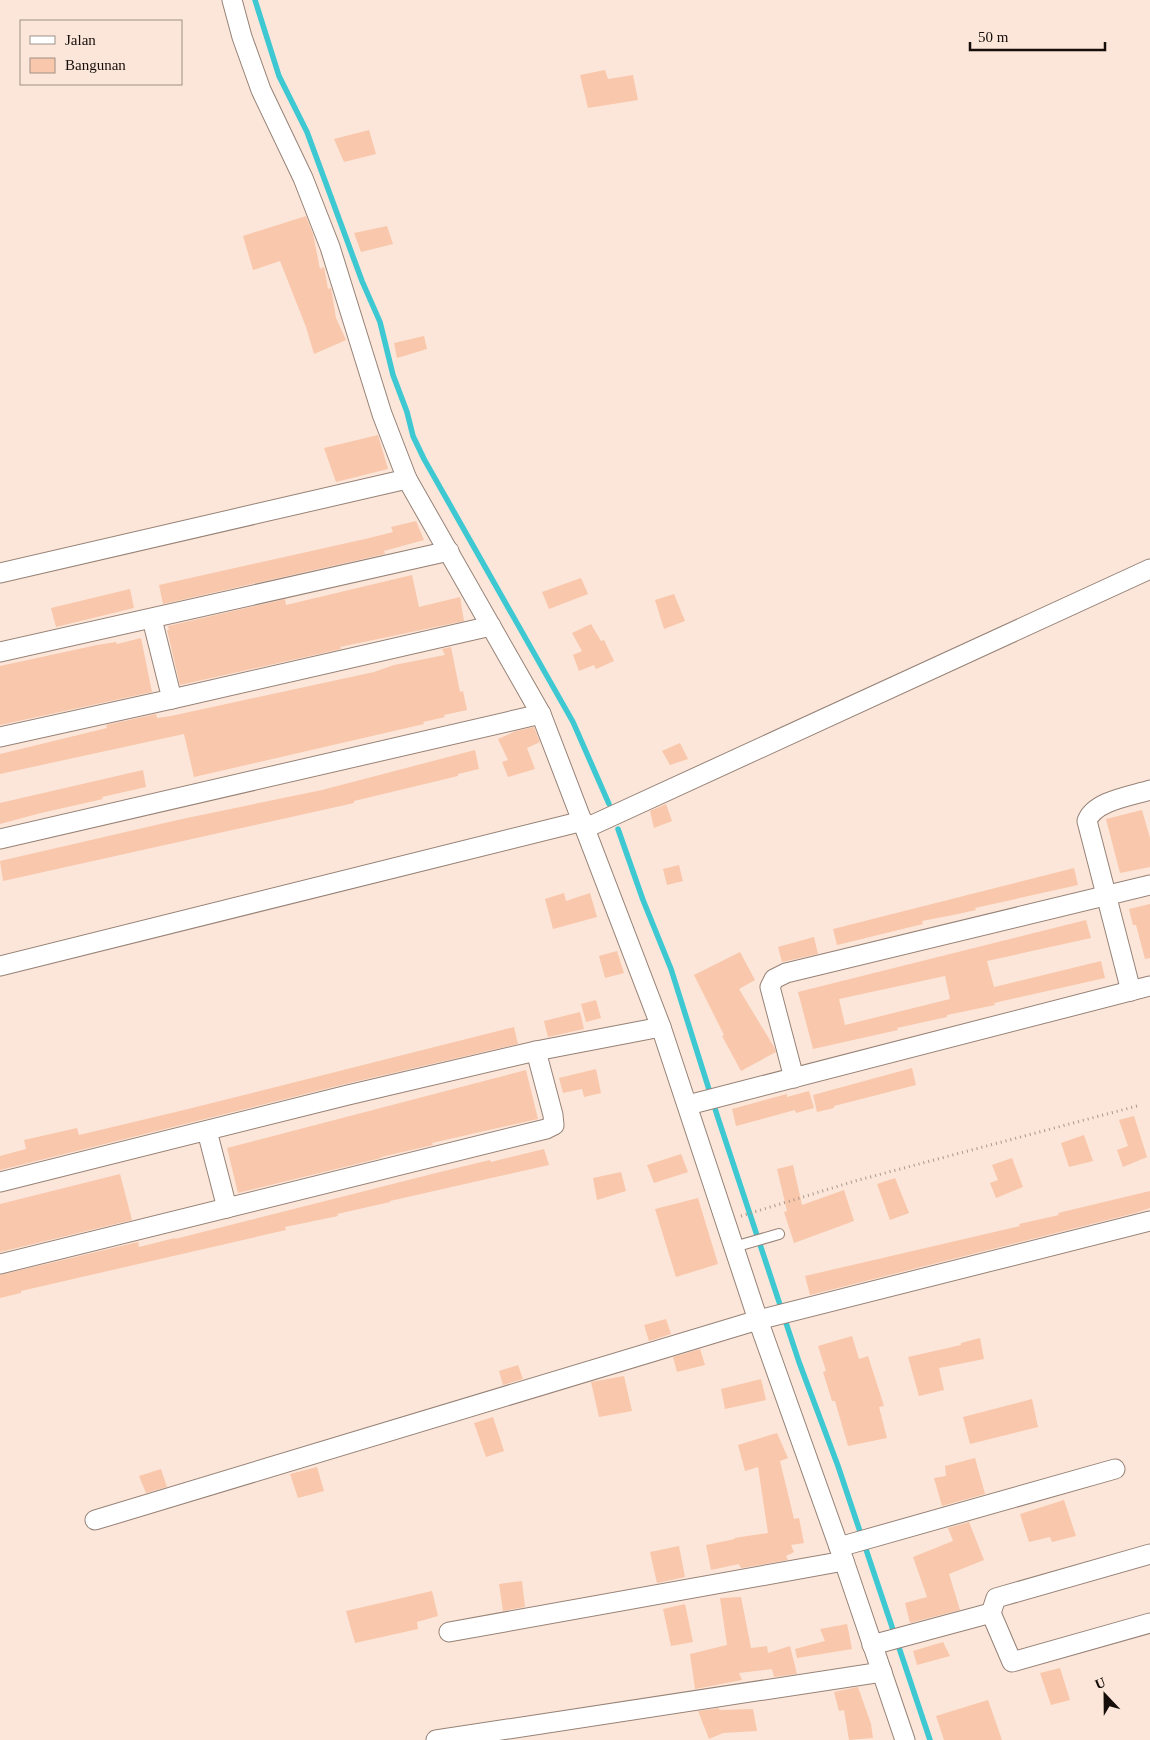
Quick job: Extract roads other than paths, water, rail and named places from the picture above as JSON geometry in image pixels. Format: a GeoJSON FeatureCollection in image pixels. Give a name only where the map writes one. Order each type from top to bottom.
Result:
{"type":"FeatureCollection","features":[{"type":"Feature","properties":{"kind":"street"},"geometry":{"type":"LineString","coordinates":[[232,0],[242,37],[261,90],[303,178],[330,247],[382,414],[407,479],[541,714],[555,754],[693,1103],[763,1319],[878,1643],[882,1672],[905,1740]]}},
{"type":"Feature","properties":{"kind":"street"},"geometry":{"type":"LineString","coordinates":[[0,573],[407,479]]}},
{"type":"Feature","properties":{"kind":"street"},"geometry":{"type":"LineString","coordinates":[[0,652],[449,551]]}},
{"type":"Feature","properties":{"kind":"street"},"geometry":{"type":"LineString","coordinates":[[0,966],[584,825],[1150,569]]}},
{"type":"Feature","properties":{"kind":"street"},"geometry":{"type":"LineString","coordinates":[[152,619],[172,700]]}},
{"type":"Feature","properties":{"kind":"street"},"geometry":{"type":"LineString","coordinates":[[0,737],[172,700],[491,626]]}},
{"type":"Feature","properties":{"kind":"street"},"geometry":{"type":"LineString","coordinates":[[0,839],[541,714]]}},
{"type":"Feature","properties":{"kind":"street"},"geometry":{"type":"LineString","coordinates":[[1131,991],[1087,821],[1089,814],[1100,805],[1150,790]]}},
{"type":"Feature","properties":{"kind":"street"},"geometry":{"type":"LineString","coordinates":[[794,1078],[770,987],[774,979],[786,973],[1150,886]]}},
{"type":"Feature","properties":{"kind":"street"},"geometry":{"type":"LineString","coordinates":[[693,1103],[1150,986]]}},
{"type":"Feature","properties":{"kind":"street"},"geometry":{"type":"LineString","coordinates":[[0,1182],[348,1094],[536,1052],[662,1027]]}},
{"type":"Feature","properties":{"kind":"street"},"geometry":{"type":"LineString","coordinates":[[0,1264],[554,1125],[554,1116],[536,1052]]}},
{"type":"Feature","properties":{"kind":"street"},"geometry":{"type":"LineString","coordinates":[[207,1131],[227,1208]]}},
{"type":"Feature","properties":{"kind":"street"},"geometry":{"type":"LineString","coordinates":[[96,1520],[763,1319],[1150,1221]]}},
{"type":"Feature","properties":{"kind":"street"},"geometry":{"type":"LineString","coordinates":[[449,1632],[844,1551],[874,1536],[1115,1469]]}},
{"type":"Feature","properties":{"kind":"street"},"geometry":{"type":"LineString","coordinates":[[1150,1554],[996,1598],[991,1613],[1012,1662],[1150,1623]]}},
{"type":"Feature","properties":{"kind":"street"},"geometry":{"type":"LineString","coordinates":[[878,1643],[991,1613]]}},
{"type":"Feature","properties":{"kind":"street"},"geometry":{"type":"LineString","coordinates":[[436,1740],[882,1672]]}},
{"type":"Feature","properties":{"kind":"lane"},"geometry":{"type":"LineString","coordinates":[[740,1245],[774,1235]]}},
{"type":"Feature","properties":{"kind":"waterway"},"geometry":{"type":"LineString","coordinates":[[255,0],[279,76],[307,132],[362,281],[380,322],[393,375],[407,412],[413,436],[424,459],[573,722],[609,804]]}},
{"type":"Feature","properties":{"kind":"waterway"},"geometry":{"type":"LineString","coordinates":[[618,829],[643,900],[671,969],[799,1362],[838,1466],[930,1740]]}}]}
